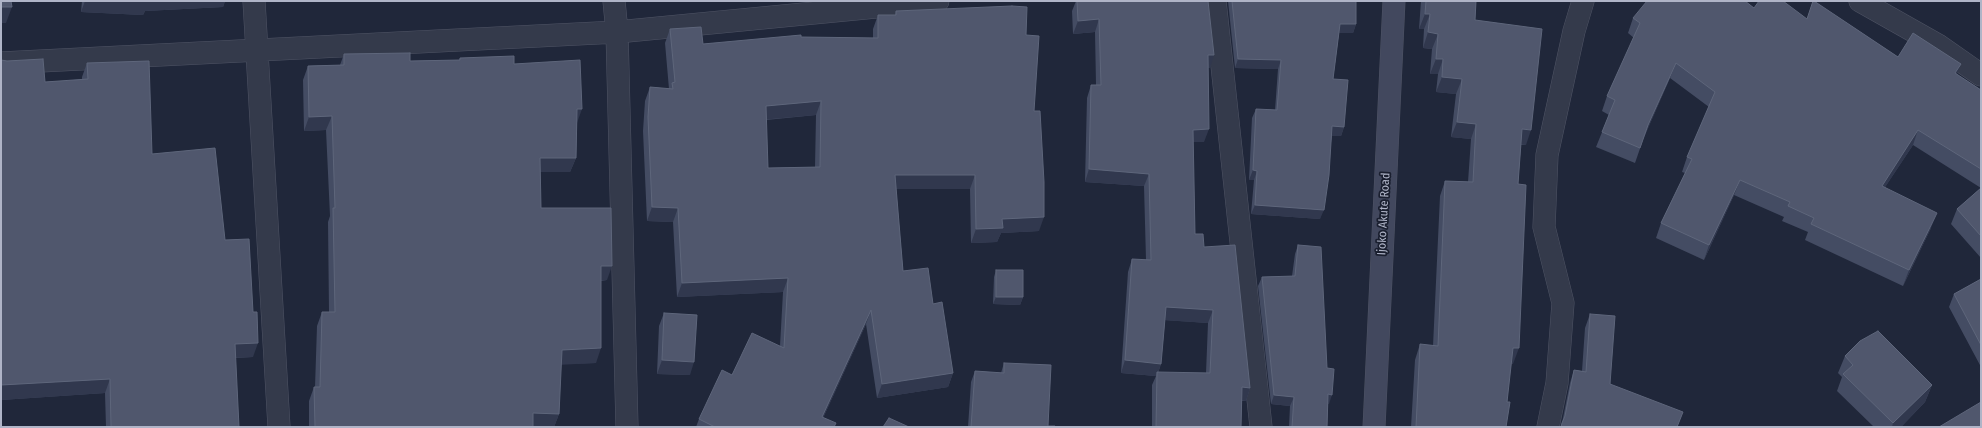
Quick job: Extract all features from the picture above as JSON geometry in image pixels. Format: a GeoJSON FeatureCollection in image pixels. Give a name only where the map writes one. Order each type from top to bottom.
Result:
{"type":"FeatureCollection","features":[{"type":"Feature","properties":{"kind":"main road","name":"Ijoko Akute Road"},"geometry":{"type":"LineString","coordinates":[[1374,427],[1394,1]]}},
{"type":"Feature","properties":{"kind":"street"},"geometry":{"type":"LineString","coordinates":[[254,1],[279,427]]}},
{"type":"Feature","properties":{"kind":"street"},"geometry":{"type":"LineString","coordinates":[[614,1],[617,32],[627,427]]}},
{"type":"Feature","properties":{"kind":"street"},"geometry":{"type":"LineString","coordinates":[[1,63],[617,32],[938,1]]}},
{"type":"Feature","properties":{"kind":"street"},"geometry":{"type":"LineString","coordinates":[[1215,1],[1261,427]]}},
{"type":"Feature","properties":{"kind":"street"},"geometry":{"type":"LineString","coordinates":[[1548,427],[1557,383],[1563,303],[1544,227],[1547,155],[1574,31],[1583,1]]}},
{"type":"Feature","properties":{"kind":"street"},"geometry":{"type":"LineString","coordinates":[[1860,1],[1938,45],[1981,75]]}},
{"type":"Feature","properties":{"kind":"building"},"geometry":{"type":"Polygon","coordinates":[[[1,1],[11,1],[12,7],[1,7],[1,1]]]}},
{"type":"Feature","properties":{"kind":"building"},"geometry":{"type":"Polygon","coordinates":[[[1077,1],[1208,1],[1214,55],[1208,55],[1209,129],[1193,130],[1195,234],[1203,234],[1204,247],[1235,245],[1250,388],[1242,387],[1241,427],[1156,427],[1157,372],[1210,373],[1213,310],[1166,307],[1161,364],[1125,360],[1132,259],[1151,260],[1149,174],[1089,169],[1091,85],[1101,85],[1099,19],[1078,21],[1077,1]]]}},
{"type":"Feature","properties":{"kind":"building"},"geometry":{"type":"Polygon","coordinates":[[[1232,1],[1356,1],[1356,24],[1340,24],[1333,79],[1348,80],[1344,127],[1332,126],[1329,175],[1324,210],[1255,205],[1257,171],[1253,170],[1256,109],[1277,110],[1281,60],[1238,59],[1232,1]]]}},
{"type":"Feature","properties":{"kind":"building"},"geometry":{"type":"Polygon","coordinates":[[[1426,1],[1476,1],[1475,20],[1542,29],[1531,130],[1522,129],[1518,184],[1526,185],[1519,348],[1513,348],[1507,402],[1510,402],[1506,427],[1416,427],[1420,344],[1438,346],[1445,181],[1473,182],[1476,124],[1457,122],[1462,79],[1442,77],[1443,59],[1436,59],[1438,34],[1428,32],[1430,14],[1425,14],[1426,1]]]}},
{"type":"Feature","properties":{"kind":"building"},"geometry":{"type":"Polygon","coordinates":[[[1647,1],[1745,1],[1754,8],[1759,1],[1783,1],[1807,19],[1814,1],[1898,57],[1913,33],[1961,64],[1955,73],[1981,90],[1981,169],[1918,130],[1882,186],[1937,213],[1909,270],[1811,224],[1814,218],[1788,206],[1790,202],[1740,180],[1709,245],[1661,223],[1692,159],[1687,157],[1715,92],[1676,63],[1648,125],[1640,148],[1602,132],[1615,100],[1607,96],[1640,23],[1633,18],[1647,1]]]}},
{"type":"Feature","properties":{"kind":"building"},"geometry":{"type":"Polygon","coordinates":[[[1012,6],[1027,7],[1026,35],[1039,36],[1034,111],[1040,111],[1044,182],[1044,217],[1002,219],[1003,228],[976,229],[975,175],[895,175],[903,271],[928,268],[933,304],[942,302],[953,373],[882,384],[871,310],[822,417],[836,423],[834,427],[715,427],[699,419],[722,370],[732,375],[752,333],[784,348],[788,278],[682,283],[678,208],[652,207],[648,117],[650,87],[673,89],[672,83],[675,82],[670,29],[701,27],[703,44],[801,35],[801,37],[878,38],[878,15],[896,15],[896,11],[1012,6]],[[821,101],[766,106],[768,168],[820,167],[821,101]]]}},
{"type":"Feature","properties":{"kind":"building"},"geometry":{"type":"Polygon","coordinates":[[[410,53],[410,61],[460,60],[460,58],[514,56],[514,64],[580,60],[582,109],[577,109],[576,158],[540,158],[541,208],[611,208],[612,266],[601,266],[601,348],[562,350],[559,414],[533,413],[533,427],[315,427],[314,387],[320,387],[322,312],[335,312],[333,208],[335,208],[332,116],[309,117],[308,66],[344,65],[344,54],[410,53]]]}},
{"type":"Feature","properties":{"kind":"building"},"geometry":{"type":"Polygon","coordinates":[[[43,59],[45,82],[88,79],[87,63],[149,61],[152,154],[215,148],[225,240],[249,239],[253,312],[257,312],[258,343],[235,344],[239,427],[111,427],[110,379],[1,385],[1,60],[43,59]]]}},
{"type":"Feature","properties":{"kind":"building"},"geometry":{"type":"Polygon","coordinates":[[[1981,188],[1981,236],[1957,209],[1981,188]]]}},
{"type":"Feature","properties":{"kind":"building"},"geometry":{"type":"Polygon","coordinates":[[[1298,245],[1321,247],[1327,368],[1334,369],[1332,395],[1328,394],[1327,427],[1292,427],[1294,397],[1274,395],[1262,277],[1295,276],[1298,245]]]}},
{"type":"Feature","properties":{"kind":"building"},"geometry":{"type":"Polygon","coordinates":[[[996,270],[1023,270],[1023,297],[996,297],[996,270]]]}},
{"type":"Feature","properties":{"kind":"building"},"geometry":{"type":"Polygon","coordinates":[[[1981,279],[1981,345],[1954,294],[1981,279]]]}},
{"type":"Feature","properties":{"kind":"building"},"geometry":{"type":"Polygon","coordinates":[[[664,313],[697,315],[694,362],[662,360],[664,313]]]}},
{"type":"Feature","properties":{"kind":"building"},"geometry":{"type":"Polygon","coordinates":[[[1590,314],[1615,316],[1610,384],[1683,412],[1677,427],[1561,427],[1565,416],[1574,370],[1586,372],[1590,314]]]}},
{"type":"Feature","properties":{"kind":"building"},"geometry":{"type":"Polygon","coordinates":[[[1878,331],[1932,385],[1893,423],[1843,374],[1853,365],[1845,356],[1860,341],[1878,331]]]}},
{"type":"Feature","properties":{"kind":"building"},"geometry":{"type":"Polygon","coordinates":[[[1004,363],[1051,365],[1048,426],[1055,427],[971,427],[975,371],[1004,373],[1004,363]]]}},
{"type":"Feature","properties":{"kind":"building"},"geometry":{"type":"Polygon","coordinates":[[[1981,402],[1981,427],[1939,427],[1981,402]]]}},
{"type":"Feature","properties":{"kind":"building"},"geometry":{"type":"Polygon","coordinates":[[[889,418],[909,427],[883,427],[889,418]]]}}]}
